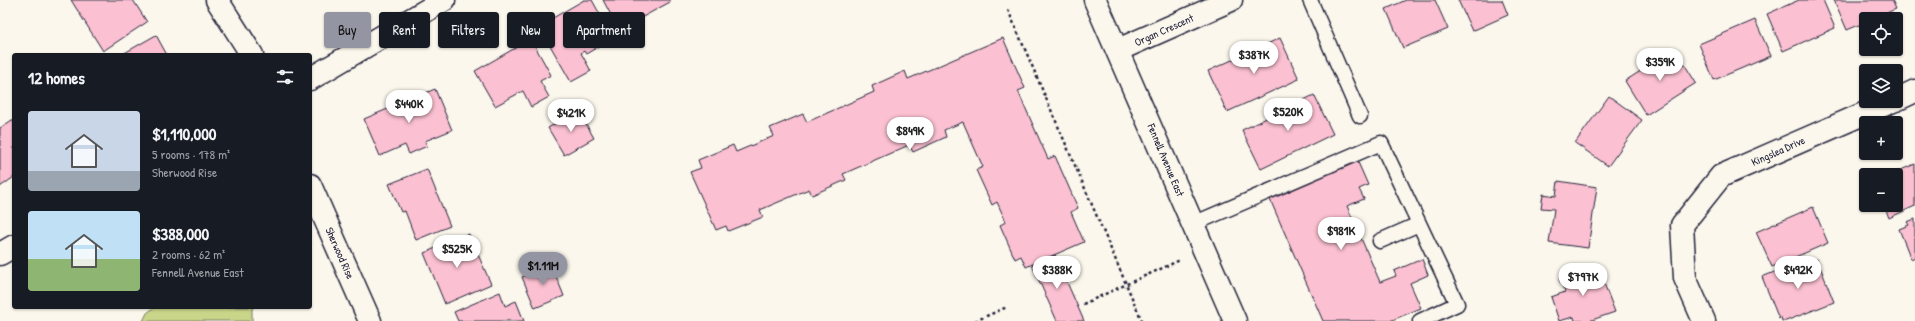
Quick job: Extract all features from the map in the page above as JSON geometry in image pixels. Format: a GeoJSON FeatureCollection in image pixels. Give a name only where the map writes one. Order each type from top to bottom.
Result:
{"type":"FeatureCollection","features":[{"type":"Feature","properties":{"kind":"street"},"geometry":{"type":"LineString","coordinates":[[217,0],[251,53]]}},
{"type":"Feature","properties":{"kind":"street"},"geometry":{"type":"LineString","coordinates":[[312,78],[444,0]]}},
{"type":"Feature","properties":{"kind":"street","name":"Fennell Avenue East"},"geometry":{"type":"LineString","coordinates":[[1095,0],[1235,321]]}},
{"type":"Feature","properties":{"kind":"street","name":"Organ Crescent"},"geometry":{"type":"LineString","coordinates":[[1118,50],[1231,0]]}},
{"type":"Feature","properties":{"kind":"street"},"geometry":{"type":"LineString","coordinates":[[1903,97],[1915,91]]}},
{"type":"Feature","properties":{"kind":"street","name":"Kingslea Drive"},"geometry":{"type":"LineString","coordinates":[[1704,321],[1685,278],[1682,225],[1721,176],[1877,108]]}},
{"type":"Feature","properties":{"kind":"street","name":"Sherwood Rise"},"geometry":{"type":"LineString","coordinates":[[312,190],[370,321]]}},
{"type":"Feature","properties":{"kind":"street"},"geometry":{"type":"LineString","coordinates":[[0,254],[12,247]]}},
{"type":"Feature","properties":{"kind":"lane"},"geometry":{"type":"LineString","coordinates":[[1310,0],[1360,116]]}},
{"type":"Feature","properties":{"kind":"lane"},"geometry":{"type":"LineString","coordinates":[[1193,224],[1381,143],[1457,304],[1420,321]]}},
{"type":"Feature","properties":{"kind":"lane"},"geometry":{"type":"LineString","coordinates":[[1380,241],[1419,224]]}},
{"type":"Feature","properties":{"kind":"path"},"geometry":{"type":"LineString","coordinates":[[1008,10],[1142,321]]}},
{"type":"Feature","properties":{"kind":"path"},"geometry":{"type":"LineString","coordinates":[[1084,304],[1204,250]]}},
{"type":"Feature","properties":{"kind":"path"},"geometry":{"type":"LineString","coordinates":[[975,321],[1007,307]]}},
{"type":"Feature","properties":{"kind":"green space"},"geometry":{"type":"Polygon","coordinates":[[[152,309],[252,309],[252,321],[143,321],[147,313],[152,309]]]}},
{"type":"Feature","properties":{"kind":"building"},"geometry":{"type":"Polygon","coordinates":[[[71,0],[133,0],[147,22],[103,51],[71,0]]]}},
{"type":"Feature","properties":{"kind":"building"},"geometry":{"type":"Polygon","coordinates":[[[584,0],[592,0],[599,12],[563,12],[584,0]]]}},
{"type":"Feature","properties":{"kind":"building"},"geometry":{"type":"Polygon","coordinates":[[[603,0],[669,0],[670,2],[645,16],[645,12],[609,12],[603,0]]]}},
{"type":"Feature","properties":{"kind":"building"},"geometry":{"type":"Polygon","coordinates":[[[1406,0],[1435,0],[1448,29],[1403,48],[1386,9],[1406,0]]]}},
{"type":"Feature","properties":{"kind":"building"},"geometry":{"type":"Polygon","coordinates":[[[1458,0],[1502,0],[1508,15],[1472,31],[1458,0]]]}},
{"type":"Feature","properties":{"kind":"building"},"geometry":{"type":"Polygon","coordinates":[[[1799,0],[1823,0],[1835,28],[1783,51],[1767,14],[1799,0]]]}},
{"type":"Feature","properties":{"kind":"building"},"geometry":{"type":"Polygon","coordinates":[[[1834,0],[1892,0],[1896,9],[1889,12],[1859,12],[1859,25],[1847,30],[1834,0]]]}},
{"type":"Feature","properties":{"kind":"building"},"geometry":{"type":"Polygon","coordinates":[[[563,12],[563,48],[596,48],[586,54],[584,51],[581,53],[591,71],[571,82],[552,48],[555,48],[555,17],[563,12]]]}},
{"type":"Feature","properties":{"kind":"building"},"geometry":{"type":"Polygon","coordinates":[[[1755,20],[1771,56],[1714,80],[1699,44],[1755,20]]]}},
{"type":"Feature","properties":{"kind":"building"},"geometry":{"type":"Polygon","coordinates":[[[156,35],[166,53],[124,53],[156,35]]]}},
{"type":"Feature","properties":{"kind":"building"},"geometry":{"type":"Polygon","coordinates":[[[1003,38],[1025,88],[1018,91],[1048,159],[1055,156],[1078,208],[1071,212],[1084,242],[1026,267],[1021,256],[1015,259],[1000,225],[1006,222],[997,202],[992,205],[976,170],[983,167],[963,122],[944,130],[946,137],[913,152],[909,145],[843,174],[846,180],[812,195],[809,189],[760,210],[763,217],[728,231],[726,226],[716,230],[690,172],[701,168],[698,160],[733,145],[736,152],[774,136],[770,128],[803,114],[807,122],[874,92],[872,86],[905,71],[908,79],[1003,38]]]}},
{"type":"Feature","properties":{"kind":"building"},"geometry":{"type":"Polygon","coordinates":[[[1280,38],[1299,79],[1227,112],[1208,71],[1280,38]]]}},
{"type":"Feature","properties":{"kind":"building"},"geometry":{"type":"Polygon","coordinates":[[[515,48],[536,48],[551,75],[540,81],[549,97],[531,107],[523,91],[495,106],[475,71],[515,48]]]}},
{"type":"Feature","properties":{"kind":"building"},"geometry":{"type":"Polygon","coordinates":[[[1675,49],[1696,83],[1646,115],[1625,81],[1675,49]]]}},
{"type":"Feature","properties":{"kind":"building"},"geometry":{"type":"Polygon","coordinates":[[[435,89],[452,130],[425,141],[427,146],[409,154],[405,145],[380,156],[364,119],[435,89]]]}},
{"type":"Feature","properties":{"kind":"building"},"geometry":{"type":"Polygon","coordinates":[[[1314,95],[1333,134],[1261,169],[1242,130],[1314,95]]]}},
{"type":"Feature","properties":{"kind":"building"},"geometry":{"type":"Polygon","coordinates":[[[1609,96],[1642,120],[1608,166],[1575,143],[1609,96]]]}},
{"type":"Feature","properties":{"kind":"building"},"geometry":{"type":"Polygon","coordinates":[[[578,110],[594,138],[564,155],[548,128],[578,110]]]}},
{"type":"Feature","properties":{"kind":"building"},"geometry":{"type":"Polygon","coordinates":[[[12,120],[12,178],[0,187],[0,128],[12,120]]]}},
{"type":"Feature","properties":{"kind":"building"},"geometry":{"type":"Polygon","coordinates":[[[1357,160],[1368,185],[1359,189],[1364,199],[1347,206],[1380,282],[1396,276],[1394,271],[1422,259],[1428,275],[1410,283],[1421,308],[1390,321],[1323,321],[1269,197],[1357,160]]]}},
{"type":"Feature","properties":{"kind":"building"},"geometry":{"type":"Polygon","coordinates":[[[1915,164],[1915,206],[1903,212],[1903,169],[1915,164]]]}},
{"type":"Feature","properties":{"kind":"building"},"geometry":{"type":"Polygon","coordinates":[[[427,169],[450,226],[416,240],[405,211],[401,212],[389,184],[427,169]]]}},
{"type":"Feature","properties":{"kind":"building"},"geometry":{"type":"Polygon","coordinates":[[[1558,181],[1597,187],[1588,248],[1549,243],[1554,209],[1541,208],[1543,194],[1556,196],[1558,181]]]}},
{"type":"Feature","properties":{"kind":"building"},"geometry":{"type":"Polygon","coordinates":[[[1813,207],[1828,243],[1772,267],[1756,232],[1813,207]]]}},
{"type":"Feature","properties":{"kind":"building"},"geometry":{"type":"Polygon","coordinates":[[[1887,212],[1902,212],[1889,218],[1887,212]]]}},
{"type":"Feature","properties":{"kind":"building"},"geometry":{"type":"Polygon","coordinates":[[[1915,219],[1915,257],[1911,259],[1899,229],[1909,225],[1907,222],[1915,219]]]}},
{"type":"Feature","properties":{"kind":"building"},"geometry":{"type":"Polygon","coordinates":[[[469,234],[491,284],[445,304],[424,253],[469,234]]]}},
{"type":"Feature","properties":{"kind":"building"},"geometry":{"type":"Polygon","coordinates":[[[1055,255],[1084,321],[1057,321],[1032,265],[1055,255]]]}},
{"type":"Feature","properties":{"kind":"building"},"geometry":{"type":"Polygon","coordinates":[[[1817,259],[1834,302],[1786,321],[1782,321],[1781,317],[1779,319],[1762,277],[1799,262],[1803,271],[1809,268],[1807,263],[1817,259]]]}},
{"type":"Feature","properties":{"kind":"building"},"geometry":{"type":"Polygon","coordinates":[[[551,264],[564,296],[535,308],[522,277],[551,264]]]}},
{"type":"Feature","properties":{"kind":"building"},"geometry":{"type":"Polygon","coordinates":[[[1597,265],[1615,312],[1589,321],[1575,321],[1574,317],[1559,321],[1551,297],[1565,292],[1559,279],[1597,265]]]}},
{"type":"Feature","properties":{"kind":"building"},"geometry":{"type":"Polygon","coordinates":[[[500,292],[505,306],[516,301],[524,321],[458,321],[454,312],[500,292]]]}}]}
